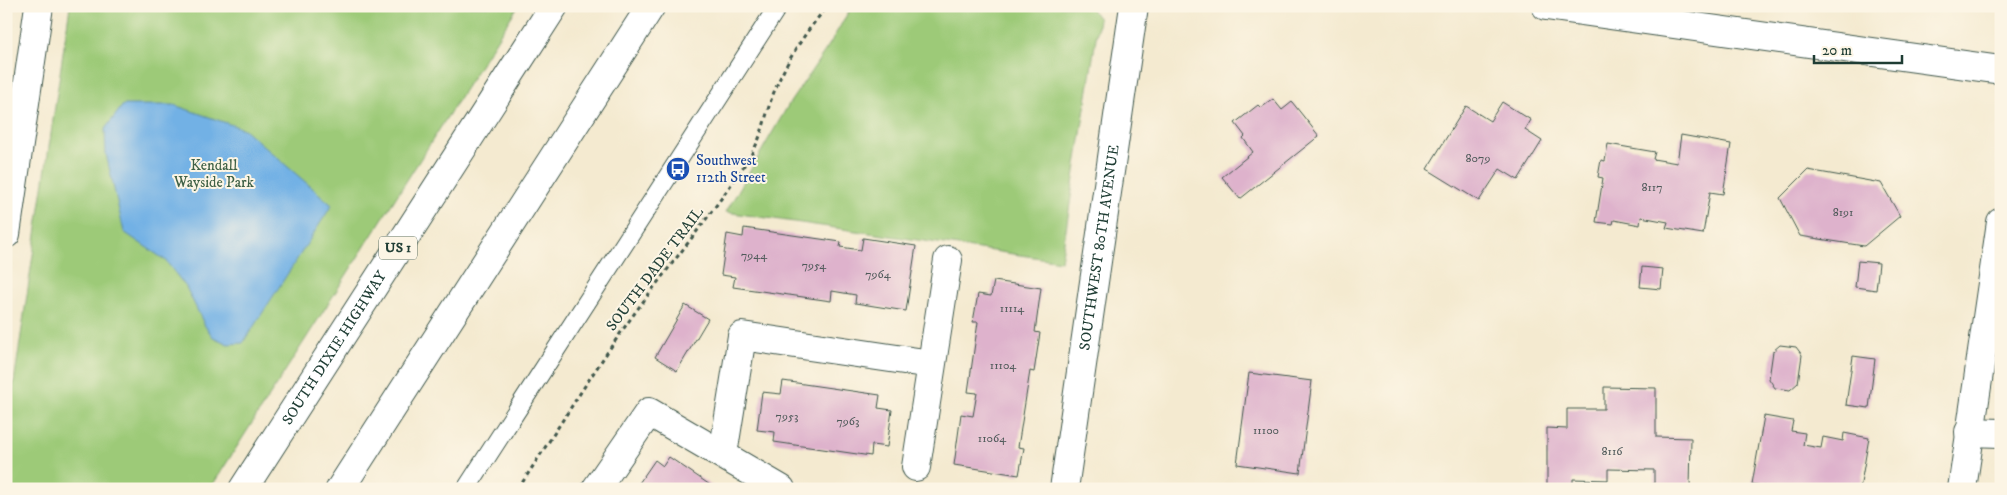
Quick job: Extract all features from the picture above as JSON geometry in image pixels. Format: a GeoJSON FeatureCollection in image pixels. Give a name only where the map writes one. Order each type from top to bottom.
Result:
{"type":"FeatureCollection","features":[{"type":"Feature","properties":{"kind":"main road"},"geometry":{"type":"LineString","coordinates":[[6,234],[39,6]]}},
{"type":"Feature","properties":{"kind":"main road","name":"SOUTH DIXIE HIGHWAY"},"geometry":{"type":"LineString","coordinates":[[243,489],[554,6]]}},
{"type":"Feature","properties":{"kind":"main road"},"geometry":{"type":"LineString","coordinates":[[340,489],[651,6]]}},
{"type":"Feature","properties":{"kind":"main road","name":"SOUTHWEST 80TH AVENUE"},"geometry":{"type":"LineString","coordinates":[[1064,489],[1134,6]]}},
{"type":"Feature","properties":{"kind":"main road"},"geometry":{"type":"LineString","coordinates":[[1546,6],[2001,70]]}},
{"type":"Feature","properties":{"kind":"main road"},"geometry":{"type":"LineString","coordinates":[[1962,489],[1969,432],[1997,279],[2001,222]]}},
{"type":"Feature","properties":{"kind":"main road"},"geometry":{"type":"LineString","coordinates":[[916,467],[948,260]]}},
{"type":"Feature","properties":{"kind":"main road"},"geometry":{"type":"LineString","coordinates":[[723,454],[742,336],[931,364]]}},
{"type":"Feature","properties":{"kind":"main road"},"geometry":{"type":"LineString","coordinates":[[596,489],[649,412],[781,489]]}},
{"type":"Feature","properties":{"kind":"main road"},"geometry":{"type":"LineString","coordinates":[[1969,432],[2001,433]]}},
{"type":"Feature","properties":{"kind":"lane"},"geometry":{"type":"LineString","coordinates":[[466,489],[778,6]]}},
{"type":"Feature","properties":{"kind":"path","name":"SOUTH DADE TRAIL"},"geometry":{"type":"LineString","coordinates":[[518,489],[620,334],[693,238],[753,152],[764,126],[771,101],[785,69],[808,31],[828,6]]}},
{"type":"Feature","properties":{"kind":"green space","name":"Kendall Wayside Park"},"geometry":{"type":"Polygon","coordinates":[[[70,6],[518,6],[210,489],[6,489],[6,436],[70,6]]]}},
{"type":"Feature","properties":{"kind":"green space"},"geometry":{"type":"Polygon","coordinates":[[[852,6],[1089,6],[1099,19],[1061,261],[726,212],[789,104],[829,45],[852,6]]]}},
{"type":"Feature","properties":{"kind":"water"},"geometry":{"type":"Polygon","coordinates":[[[123,105],[174,105],[244,129],[332,205],[243,343],[228,344],[213,337],[205,326],[186,287],[165,260],[124,232],[106,154],[105,129],[123,105]]]}},
{"type":"Feature","properties":{"kind":"building"},"geometry":{"type":"Polygon","coordinates":[[[1273,99],[1282,110],[1292,102],[1319,136],[1240,199],[1222,177],[1253,152],[1243,138],[1245,136],[1235,123],[1258,105],[1261,108],[1273,99]]]}},
{"type":"Feature","properties":{"kind":"building"},"geometry":{"type":"Polygon","coordinates":[[[1502,102],[1531,120],[1525,130],[1542,141],[1518,180],[1500,169],[1479,201],[1427,169],[1466,106],[1490,121],[1502,102]]]}},
{"type":"Feature","properties":{"kind":"building"},"geometry":{"type":"Polygon","coordinates":[[[1681,135],[1731,144],[1723,194],[1710,192],[1703,234],[1666,228],[1668,222],[1641,217],[1640,225],[1614,220],[1613,224],[1596,222],[1603,178],[1598,177],[1601,160],[1605,161],[1608,144],[1655,152],[1653,159],[1677,163],[1681,135]]]}},
{"type":"Feature","properties":{"kind":"building"},"geometry":{"type":"Polygon","coordinates":[[[1808,170],[1881,183],[1900,216],[1864,246],[1800,236],[1780,198],[1808,170]]]}},
{"type":"Feature","properties":{"kind":"building"},"geometry":{"type":"Polygon","coordinates":[[[744,228],[841,242],[840,247],[861,250],[863,238],[916,246],[906,311],[855,303],[856,295],[832,291],[831,301],[733,287],[735,277],[721,275],[727,234],[743,237],[744,228]]]}},
{"type":"Feature","properties":{"kind":"building"},"geometry":{"type":"Polygon","coordinates":[[[1858,261],[1879,263],[1876,290],[1855,287],[1858,261]]]}},
{"type":"Feature","properties":{"kind":"building"},"geometry":{"type":"Polygon","coordinates":[[[1642,267],[1663,269],[1661,289],[1640,287],[1642,267]]]}},
{"type":"Feature","properties":{"kind":"building"},"geometry":{"type":"Polygon","coordinates":[[[994,281],[1041,288],[1035,332],[1040,333],[1034,372],[1030,371],[1018,447],[1024,448],[1019,475],[954,465],[961,414],[973,416],[977,393],[968,392],[978,322],[973,322],[978,294],[991,296],[994,281]]]}},
{"type":"Feature","properties":{"kind":"building"},"geometry":{"type":"Polygon","coordinates":[[[685,305],[708,319],[677,371],[655,357],[685,305]]]}},
{"type":"Feature","properties":{"kind":"building"},"geometry":{"type":"Polygon","coordinates":[[[1780,345],[1796,347],[1802,355],[1798,383],[1790,390],[1775,388],[1769,379],[1773,351],[1780,345]]]}},
{"type":"Feature","properties":{"kind":"building"},"geometry":{"type":"Polygon","coordinates":[[[1853,356],[1875,359],[1869,408],[1846,405],[1853,356]]]}},
{"type":"Feature","properties":{"kind":"building"},"geometry":{"type":"Polygon","coordinates":[[[1249,373],[1312,381],[1300,473],[1237,464],[1249,373]]]}},
{"type":"Feature","properties":{"kind":"building"},"geometry":{"type":"Polygon","coordinates":[[[783,381],[880,395],[878,408],[892,410],[887,447],[872,445],[871,456],[774,442],[775,432],[757,430],[762,392],[781,394],[783,381]]]}},
{"type":"Feature","properties":{"kind":"building"},"geometry":{"type":"Polygon","coordinates":[[[1604,387],[1656,388],[1656,437],[1691,438],[1690,489],[1654,489],[1654,470],[1608,469],[1608,480],[1573,479],[1573,489],[1547,489],[1547,428],[1567,429],[1567,409],[1604,409],[1604,387]]]}},
{"type":"Feature","properties":{"kind":"building"},"geometry":{"type":"Polygon","coordinates":[[[1764,416],[1793,421],[1791,431],[1805,433],[1803,445],[1821,448],[1823,437],[1843,441],[1844,433],[1869,438],[1860,489],[1777,489],[1752,484],[1764,416]]]}},
{"type":"Feature","properties":{"kind":"building"},"geometry":{"type":"Polygon","coordinates":[[[669,457],[716,489],[635,489],[655,460],[663,466],[669,457]]]}},
{"type":"Feature","properties":{"kind":"place","name":"Southwest 112th Street"},"geometry":{"type":"Point","coordinates":[678,169]}}]}
